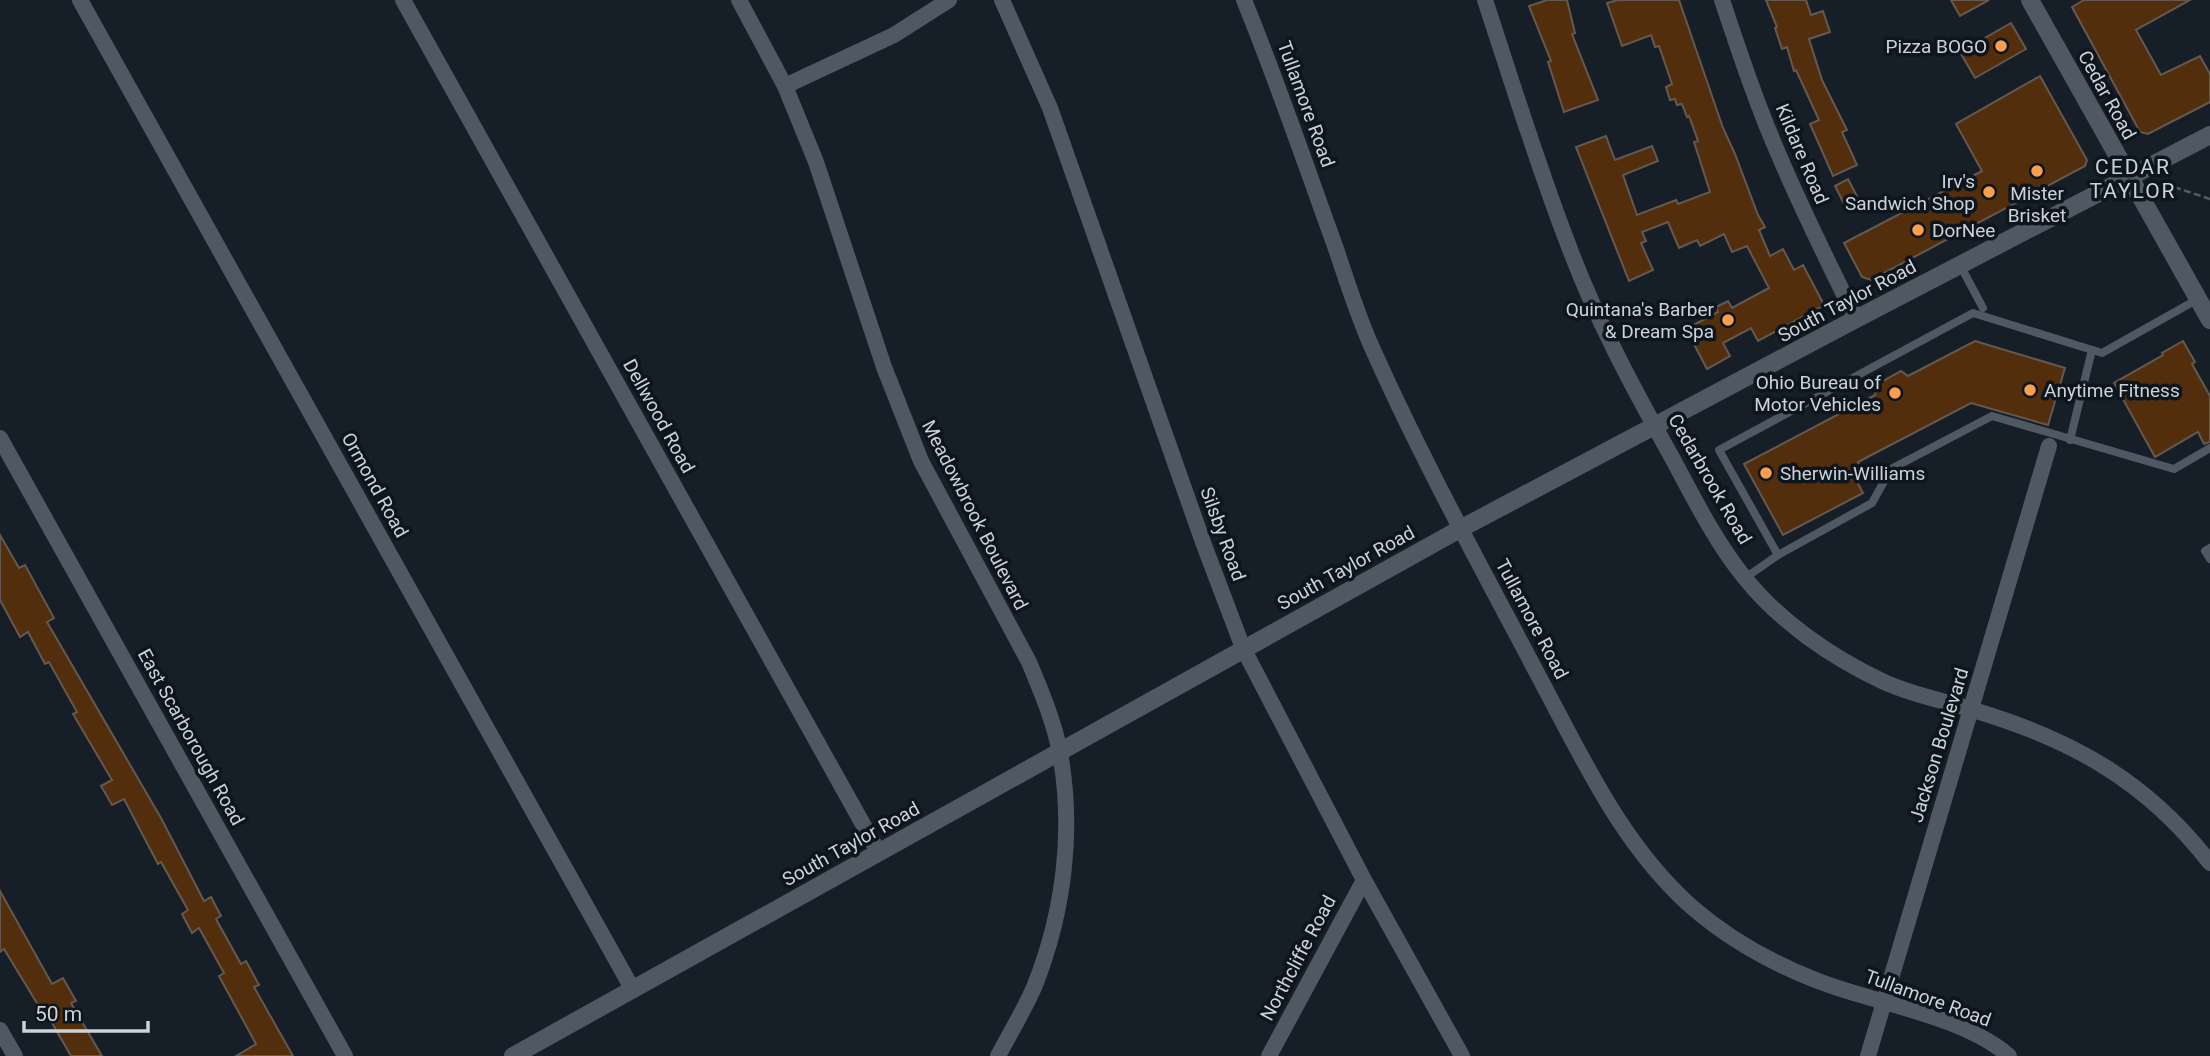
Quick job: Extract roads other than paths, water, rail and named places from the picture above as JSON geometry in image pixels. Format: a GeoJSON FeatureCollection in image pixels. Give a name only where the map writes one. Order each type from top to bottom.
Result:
{"type":"FeatureCollection","features":[{"type":"Feature","properties":{"kind":"main road","name":"Cedar Road"},"geometry":{"type":"LineString","coordinates":[[2030,0],[2210,320]]}},
{"type":"Feature","properties":{"kind":"main road","name":"South Taylor Road"},"geometry":{"type":"LineString","coordinates":[[513,1056],[1460,529],[2210,135]]}},
{"type":"Feature","properties":{"kind":"street","name":"Ormond Road"},"geometry":{"type":"LineString","coordinates":[[80,0],[633,990]]}},
{"type":"Feature","properties":{"kind":"street","name":"Dellwood Road"},"geometry":{"type":"LineString","coordinates":[[403,0],[879,853]]}},
{"type":"Feature","properties":{"kind":"street","name":"Meadowbrook Boulevard"},"geometry":{"type":"LineString","coordinates":[[739,0],[785,86],[831,202],[905,425],[939,499],[1029,662],[1043,695],[1060,752],[1066,819],[1063,889],[1052,936],[1034,987],[998,1056]]}},
{"type":"Feature","properties":{"kind":"street"},"geometry":{"type":"LineString","coordinates":[[785,86],[883,40],[949,0]]}},
{"type":"Feature","properties":{"kind":"street","name":"Silsby Road"},"geometry":{"type":"LineString","coordinates":[[1003,0],[1050,108],[1243,648],[1364,880],[1462,1056]]}},
{"type":"Feature","properties":{"kind":"street","name":"Tullamore Road"},"geometry":{"type":"LineString","coordinates":[[1244,0],[1369,340],[1460,529],[1605,801],[1650,865],[1695,909],[1745,946],[1817,981],[1963,1029],[2009,1056]]}},
{"type":"Feature","properties":{"kind":"street","name":"Cedarbrook Road"},"geometry":{"type":"LineString","coordinates":[[1485,0],[1569,247],[1601,321],[1654,426],[1714,534],[1745,578],[1778,612],[1819,645],[1882,681],[2034,730],[2074,748],[2118,773],[2170,818],[2210,863]]}},
{"type":"Feature","properties":{"kind":"street","name":"Kildare Road"},"geometry":{"type":"LineString","coordinates":[[1722,0],[1780,158],[1856,319]]}},
{"type":"Feature","properties":{"kind":"street","name":"East Scarborough Road"},"geometry":{"type":"LineString","coordinates":[[0,438],[345,1056]]}},
{"type":"Feature","properties":{"kind":"street","name":"Jackson Boulevard"},"geometry":{"type":"LineString","coordinates":[[1868,1056],[2049,446]]}},
{"type":"Feature","properties":{"kind":"street","name":"Northcliffe Road"},"geometry":{"type":"LineString","coordinates":[[1269,1056],[1364,880]]}},
{"type":"Feature","properties":{"kind":"street"},"geometry":{"type":"LineString","coordinates":[[0,1030],[15,1056]]}},
{"type":"Feature","properties":{"kind":"lane"},"geometry":{"type":"LineString","coordinates":[[1960,265],[1983,308]]}},
{"type":"Feature","properties":{"kind":"lane"},"geometry":{"type":"LineString","coordinates":[[1778,555],[1719,450],[1973,313],[2102,352],[2198,299]]}},
{"type":"Feature","properties":{"kind":"lane"},"geometry":{"type":"LineString","coordinates":[[2070,440],[2092,350]]}},
{"type":"Feature","properties":{"kind":"lane"},"geometry":{"type":"LineString","coordinates":[[1745,578],[1778,555],[1872,503],[1891,469],[1992,416],[2174,469],[2210,448]]}},
{"type":"Feature","properties":{"kind":"lane"},"geometry":{"type":"LineString","coordinates":[[2210,548],[2205,551],[2210,559]]}},
{"type":"Feature","properties":{"kind":"place","name":"Pizza BOGO"},"geometry":{"type":"Point","coordinates":[2001,46]}},
{"type":"Feature","properties":{"kind":"place","name":"Mister Brisket"},"geometry":{"type":"Point","coordinates":[2037,171]}},
{"type":"Feature","properties":{"kind":"place","name":"Irv's Sandwich Shop"},"geometry":{"type":"Point","coordinates":[1989,192]}},
{"type":"Feature","properties":{"kind":"place","name":"DorNee"},"geometry":{"type":"Point","coordinates":[1918,230]}},
{"type":"Feature","properties":{"kind":"place","name":"Quintana's Barber & Dream Spa"},"geometry":{"type":"Point","coordinates":[1728,320]}},
{"type":"Feature","properties":{"kind":"place","name":"Anytime Fitness"},"geometry":{"type":"Point","coordinates":[2030,390]}},
{"type":"Feature","properties":{"kind":"place","name":"Ohio Bureau of Motor Vehicles"},"geometry":{"type":"Point","coordinates":[1895,393]}},
{"type":"Feature","properties":{"kind":"place","name":"Sherwin-Williams"},"geometry":{"type":"Point","coordinates":[1766,473]}},
{"type":"Feature","properties":{"kind":"district","name":"CEDAR TAYLOR"},"geometry":{"type":"Point","coordinates":[2133,179]}}]}
